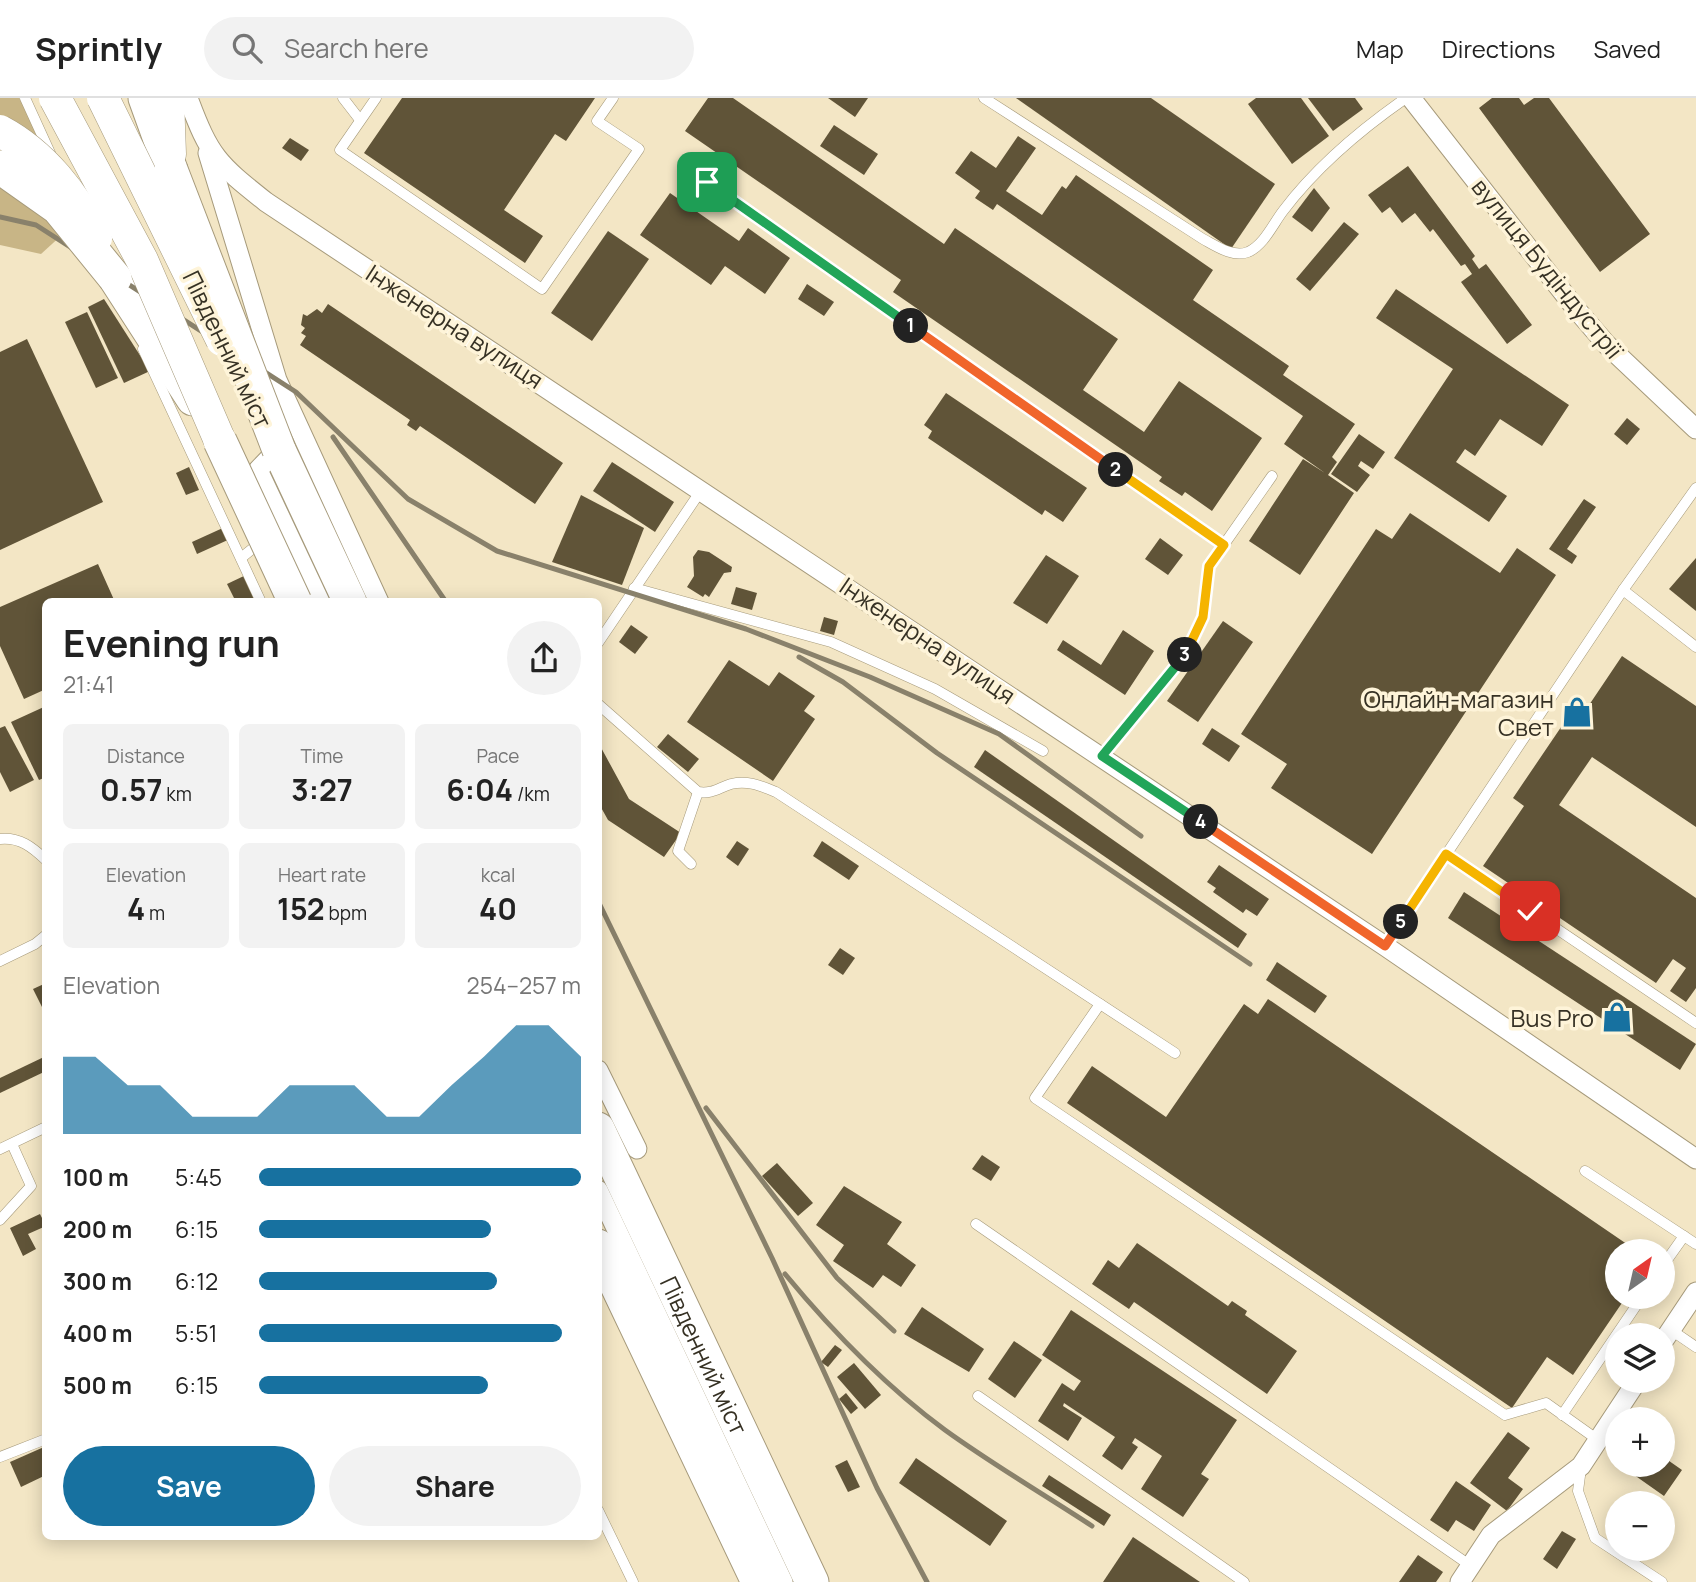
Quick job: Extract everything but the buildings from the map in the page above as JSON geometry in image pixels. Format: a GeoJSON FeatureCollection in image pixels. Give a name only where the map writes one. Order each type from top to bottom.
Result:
{"type":"FeatureCollection","features":[{"type":"Feature","properties":{"kind":"highway"},"geometry":{"type":"LineString","coordinates":[[145,98],[171,170],[288,439]]}},
{"type":"Feature","properties":{"kind":"highway"},"geometry":{"type":"LineString","coordinates":[[0,167],[58,208],[115,278],[220,441]]}},
{"type":"Feature","properties":{"kind":"highway","name":"Південний міст"},"geometry":{"type":"LineString","coordinates":[[288,439],[348,598]]}},
{"type":"Feature","properties":{"kind":"highway","name":"Південний міст"},"geometry":{"type":"LineString","coordinates":[[220,441],[293,598]]}},
{"type":"Feature","properties":{"kind":"highway","name":"Південний міст"},"geometry":{"type":"LineString","coordinates":[[602,1137],[812,1582]]}},
{"type":"Feature","properties":{"kind":"highway","name":"Південний міст"},"geometry":{"type":"LineString","coordinates":[[602,1254],[758,1582]]}},
{"type":"Feature","properties":{"kind":"main road","name":"Південний міст"},"geometry":{"type":"LineString","coordinates":[[55,98],[142,260],[220,441]]}},
{"type":"Feature","properties":{"kind":"main road","name":"Південний міст"},"geometry":{"type":"LineString","coordinates":[[103,98],[288,439]]}},
{"type":"Feature","properties":{"kind":"main road"},"geometry":{"type":"LineString","coordinates":[[168,98],[171,170]]}},
{"type":"Feature","properties":{"kind":"main road"},"geometry":{"type":"LineString","coordinates":[[0,131],[35,156],[65,187],[90,227],[115,278]]}},
{"type":"Feature","properties":{"kind":"street","name":"Інженерна вулиця"},"geometry":{"type":"LineString","coordinates":[[188,98],[205,143],[216,160],[266,202],[702,489],[1694,1154]]}},
{"type":"Feature","properties":{"kind":"street","name":"вулиця Будіндустрії"},"geometry":{"type":"LineString","coordinates":[[1412,98],[1576,309],[1607,345],[1696,429]]}},
{"type":"Feature","properties":{"kind":"street"},"geometry":{"type":"LineString","coordinates":[[205,143],[277,380],[288,439],[377,598]]}},
{"type":"Feature","properties":{"kind":"street"},"geometry":{"type":"LineString","coordinates":[[288,439],[258,470],[318,598]]}},
{"type":"Feature","properties":{"kind":"street"},"geometry":{"type":"LineString","coordinates":[[602,1078],[637,1149]]}},
{"type":"Feature","properties":{"kind":"street"},"geometry":{"type":"LineString","coordinates":[[602,1198],[783,1582]]}},
{"type":"Feature","properties":{"kind":"street"},"geometry":{"type":"LineString","coordinates":[[1675,1324],[1696,1292]]}},
{"type":"Feature","properties":{"kind":"street"},"geometry":{"type":"LineString","coordinates":[[1465,1574],[1491,1535],[1581,1466],[1629,1393]]}},
{"type":"Feature","properties":{"kind":"lane"},"geometry":{"type":"LineString","coordinates":[[25,98],[133,328]]}},
{"type":"Feature","properties":{"kind":"lane"},"geometry":{"type":"LineString","coordinates":[[343,98],[360,120]]}},
{"type":"Feature","properties":{"kind":"lane"},"geometry":{"type":"LineString","coordinates":[[376,98],[340,149],[542,289],[639,149],[597,121],[613,98]]}},
{"type":"Feature","properties":{"kind":"lane"},"geometry":{"type":"LineString","coordinates":[[984,98],[1203,239],[1231,253],[1248,252],[1261,242],[1304,183],[1350,141],[1406,98]]}},
{"type":"Feature","properties":{"kind":"lane"},"geometry":{"type":"LineString","coordinates":[[707,182],[1224,545]]}},
{"type":"Feature","properties":{"kind":"lane"},"geometry":{"type":"LineString","coordinates":[[139,340],[259,598]]}},
{"type":"Feature","properties":{"kind":"lane"},"geometry":{"type":"LineString","coordinates":[[1102,756],[1187,653],[1203,617],[1209,566],[1272,475]]}},
{"type":"Feature","properties":{"kind":"lane"},"geometry":{"type":"LineString","coordinates":[[1385,946],[1623,590],[1696,488]]}},
{"type":"Feature","properties":{"kind":"lane"},"geometry":{"type":"LineString","coordinates":[[602,637],[702,489]]}},
{"type":"Feature","properties":{"kind":"lane"},"geometry":{"type":"LineString","coordinates":[[241,558],[283,523]]}},
{"type":"Feature","properties":{"kind":"lane"},"geometry":{"type":"LineString","coordinates":[[634,587],[831,642],[935,689],[1043,751]]}},
{"type":"Feature","properties":{"kind":"lane"},"geometry":{"type":"LineString","coordinates":[[1623,590],[1696,647]]}},
{"type":"Feature","properties":{"kind":"lane"},"geometry":{"type":"LineString","coordinates":[[602,708],[698,792],[712,794],[731,784],[752,782],[776,792],[1175,1054]]}},
{"type":"Feature","properties":{"kind":"lane"},"geometry":{"type":"LineString","coordinates":[[691,864],[678,850],[698,792]]}},
{"type":"Feature","properties":{"kind":"lane"},"geometry":{"type":"LineString","coordinates":[[0,839],[12,838],[31,846],[42,856]]}},
{"type":"Feature","properties":{"kind":"lane"},"geometry":{"type":"LineString","coordinates":[[1446,854],[1696,1023]]}},
{"type":"Feature","properties":{"kind":"lane"},"geometry":{"type":"LineString","coordinates":[[0,961],[42,938]]}},
{"type":"Feature","properties":{"kind":"lane"},"geometry":{"type":"LineString","coordinates":[[1100,1004],[1035,1098],[1505,1415],[1546,1403],[1598,1440]]}},
{"type":"Feature","properties":{"kind":"lane"},"geometry":{"type":"LineString","coordinates":[[0,1149],[42,1129]]}},
{"type":"Feature","properties":{"kind":"lane"},"geometry":{"type":"LineString","coordinates":[[0,1220],[32,1186],[12,1144]]}},
{"type":"Feature","properties":{"kind":"lane"},"geometry":{"type":"LineString","coordinates":[[1585,1171],[1696,1244]]}},
{"type":"Feature","properties":{"kind":"lane"},"geometry":{"type":"LineString","coordinates":[[976,1224],[1465,1574]]}},
{"type":"Feature","properties":{"kind":"lane"},"geometry":{"type":"LineString","coordinates":[[1675,1249],[1684,1236]]}},
{"type":"Feature","properties":{"kind":"lane"},"geometry":{"type":"LineString","coordinates":[[1562,1415],[1634,1309]]}},
{"type":"Feature","properties":{"kind":"lane"},"geometry":{"type":"LineString","coordinates":[[1675,1339],[1696,1347]]}},
{"type":"Feature","properties":{"kind":"lane"},"geometry":{"type":"LineString","coordinates":[[978,1396],[1244,1582]]}},
{"type":"Feature","properties":{"kind":"lane"},"geometry":{"type":"LineString","coordinates":[[0,1457],[42,1441]]}},
{"type":"Feature","properties":{"kind":"lane"},"geometry":{"type":"LineString","coordinates":[[1581,1466],[1578,1491],[1595,1538],[1662,1582]]}},
{"type":"Feature","properties":{"kind":"lane"},"geometry":{"type":"LineString","coordinates":[[602,1518],[633,1582]]}},
{"type":"Feature","properties":{"kind":"shaded area"},"geometry":{"type":"Polygon","coordinates":[[[0,98],[19,98],[86,213],[41,254],[0,245],[0,98]]]}},
{"type":"Feature","properties":{"kind":"railway"},"geometry":{"type":"LineString","coordinates":[[0,217],[36,225],[296,392],[408,499],[497,551],[746,629],[870,677],[999,734],[1141,836]]}},
{"type":"Feature","properties":{"kind":"railway"},"geometry":{"type":"LineString","coordinates":[[333,437],[443,598]]}},
{"type":"Feature","properties":{"kind":"railway"},"geometry":{"type":"LineString","coordinates":[[799,657],[843,682],[937,753],[1250,964]]}},
{"type":"Feature","properties":{"kind":"railway"},"geometry":{"type":"LineString","coordinates":[[602,909],[772,1258],[877,1488],[927,1582]]}},
{"type":"Feature","properties":{"kind":"railway"},"geometry":{"type":"LineString","coordinates":[[706,1108],[837,1278],[894,1331]]}},
{"type":"Feature","properties":{"kind":"railway"},"geometry":{"type":"LineString","coordinates":[[785,1274],[860,1357],[901,1395],[981,1455],[1092,1526]]}},
{"type":"Feature","properties":{"kind":"place","name":"Онлайн-магазин Свет"},"geometry":{"type":"Point","coordinates":[1577,712]}},
{"type":"Feature","properties":{"kind":"place","name":"Bus Pro"},"geometry":{"type":"Point","coordinates":[1617,1017]}},
{"type":"Feature","properties":{"kind":"route"},"geometry":{"type":"LineString","coordinates":[[707,182],[1224,545],[1209,566],[1205,581],[1203,617],[1187,653],[1102,756],[1385,946],[1446,854],[1530,911]]}}]}
